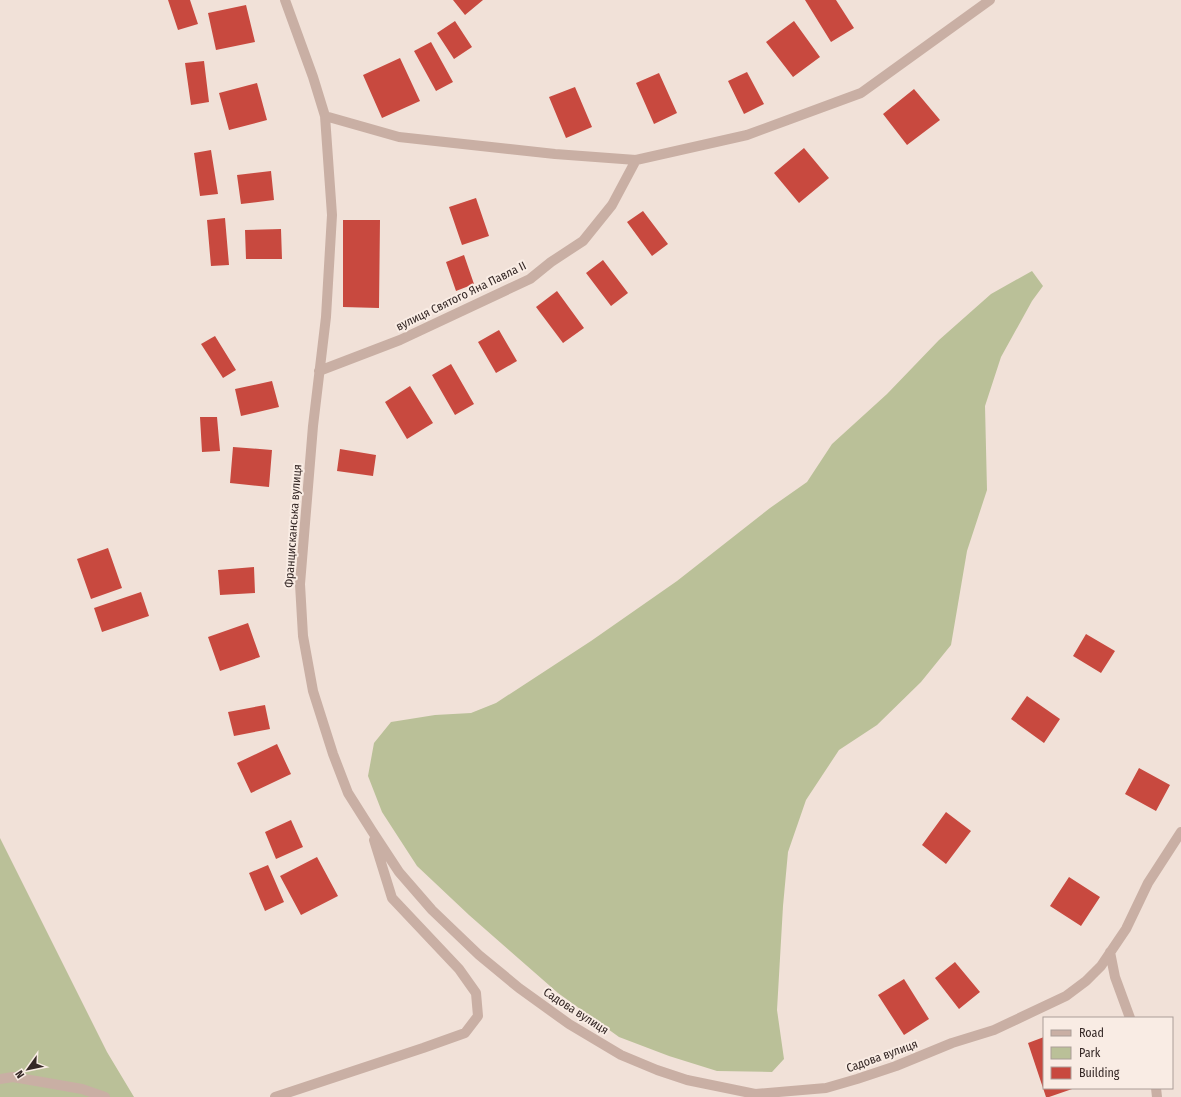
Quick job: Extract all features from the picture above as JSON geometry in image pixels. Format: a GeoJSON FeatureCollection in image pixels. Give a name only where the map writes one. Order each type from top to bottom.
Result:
{"type":"FeatureCollection","features":[{"type":"Feature","properties":{"kind":"street","name":"Францисканська вулиця"},"geometry":{"type":"LineString","coordinates":[[285,0],[313,77],[325,116],[332,215],[326,317],[313,426],[300,584],[303,636],[313,691],[333,754],[348,793],[399,872],[432,910],[479,955],[519,988]]}},
{"type":"Feature","properties":{"kind":"street"},"geometry":{"type":"LineString","coordinates":[[325,116],[399,137],[555,154],[636,160],[748,135],[861,93],[990,0]]}},
{"type":"Feature","properties":{"kind":"street","name":"вулиця Святого Яна Павла II"},"geometry":{"type":"LineString","coordinates":[[320,371],[400,340],[530,278],[583,241],[612,205],[636,160]]}},
{"type":"Feature","properties":{"kind":"street"},"geometry":{"type":"LineString","coordinates":[[275,1097],[465,1033],[478,1016],[476,993],[459,969],[392,898],[372,831]]}},
{"type":"Feature","properties":{"kind":"street","name":"Садова вулиця"},"geometry":{"type":"LineString","coordinates":[[519,988],[569,1024],[614,1051],[657,1070],[687,1080],[755,1094],[826,1088],[896,1066],[952,1043],[994,1030],[1066,996],[1086,981],[1101,966],[1126,929],[1148,883],[1181,832]]}},
{"type":"Feature","properties":{"kind":"street"},"geometry":{"type":"LineString","coordinates":[[1110,952],[1115,977],[1130,1017]]}},
{"type":"Feature","properties":{"kind":"street"},"geometry":{"type":"LineString","coordinates":[[0,1079],[12,1077],[82,1089],[105,1097]]}},
{"type":"Feature","properties":{"kind":"green space"},"geometry":{"type":"Polygon","coordinates":[[[1032,271],[1043,286],[1032,301],[1001,357],[985,406],[987,490],[967,551],[951,645],[921,682],[877,725],[839,750],[806,800],[788,852],[783,906],[777,1010],[784,1059],[772,1072],[717,1071],[669,1056],[619,1037],[558,993],[469,915],[417,866],[382,812],[368,776],[374,743],[391,722],[435,715],[471,713],[496,703],[591,641],[677,581],[770,508],[807,482],[832,444],[887,394],[939,340],[991,294],[1032,271]]]}},
{"type":"Feature","properties":{"kind":"green space"},"geometry":{"type":"Polygon","coordinates":[[[0,838],[107,1052],[134,1097],[0,1097],[0,838]]]}},
{"type":"Feature","properties":{"kind":"building"},"geometry":{"type":"Polygon","coordinates":[[[168,0],[190,0],[198,24],[178,30],[168,0]]]}},
{"type":"Feature","properties":{"kind":"building"},"geometry":{"type":"Polygon","coordinates":[[[453,0],[483,0],[465,15],[453,0]]]}},
{"type":"Feature","properties":{"kind":"building"},"geometry":{"type":"Polygon","coordinates":[[[805,0],[836,0],[854,28],[831,42],[805,0]]]}},
{"type":"Feature","properties":{"kind":"building"},"geometry":{"type":"Polygon","coordinates":[[[246,5],[255,42],[216,50],[208,13],[246,5]]]}},
{"type":"Feature","properties":{"kind":"building"},"geometry":{"type":"Polygon","coordinates":[[[455,21],[472,47],[454,59],[437,33],[455,21]]]}},
{"type":"Feature","properties":{"kind":"building"},"geometry":{"type":"Polygon","coordinates":[[[794,21],[820,57],[793,77],[766,42],[794,21]]]}},
{"type":"Feature","properties":{"kind":"building"},"geometry":{"type":"Polygon","coordinates":[[[431,42],[453,82],[436,91],[414,51],[431,42]]]}},
{"type":"Feature","properties":{"kind":"building"},"geometry":{"type":"Polygon","coordinates":[[[400,58],[420,101],[382,118],[363,75],[400,58]]]}},
{"type":"Feature","properties":{"kind":"building"},"geometry":{"type":"Polygon","coordinates":[[[204,61],[209,102],[191,105],[185,63],[204,61]]]}},
{"type":"Feature","properties":{"kind":"building"},"geometry":{"type":"Polygon","coordinates":[[[747,72],[764,104],[744,114],[728,81],[747,72]]]}},
{"type":"Feature","properties":{"kind":"building"},"geometry":{"type":"Polygon","coordinates":[[[659,73],[677,113],[654,124],[636,83],[659,73]]]}},
{"type":"Feature","properties":{"kind":"building"},"geometry":{"type":"Polygon","coordinates":[[[257,83],[267,120],[229,130],[219,93],[257,83]]]}},
{"type":"Feature","properties":{"kind":"building"},"geometry":{"type":"Polygon","coordinates":[[[575,87],[592,127],[566,138],[549,97],[575,87]]]}},
{"type":"Feature","properties":{"kind":"building"},"geometry":{"type":"Polygon","coordinates":[[[914,89],[940,120],[907,145],[883,114],[914,89]]]}},
{"type":"Feature","properties":{"kind":"building"},"geometry":{"type":"Polygon","coordinates":[[[804,148],[829,178],[799,203],[774,173],[804,148]]]}},
{"type":"Feature","properties":{"kind":"building"},"geometry":{"type":"Polygon","coordinates":[[[211,150],[218,194],[200,196],[194,153],[211,150]]]}},
{"type":"Feature","properties":{"kind":"building"},"geometry":{"type":"Polygon","coordinates":[[[271,171],[274,200],[241,204],[237,175],[271,171]]]}},
{"type":"Feature","properties":{"kind":"building"},"geometry":{"type":"Polygon","coordinates":[[[476,198],[489,236],[462,245],[449,207],[476,198]]]}},
{"type":"Feature","properties":{"kind":"building"},"geometry":{"type":"Polygon","coordinates":[[[643,211],[668,244],[652,256],[627,222],[643,211]]]}},
{"type":"Feature","properties":{"kind":"building"},"geometry":{"type":"Polygon","coordinates":[[[225,218],[229,265],[211,266],[207,220],[225,218]]]}},
{"type":"Feature","properties":{"kind":"building"},"geometry":{"type":"Polygon","coordinates":[[[343,220],[380,220],[379,308],[343,307],[343,220]]]}},
{"type":"Feature","properties":{"kind":"building"},"geometry":{"type":"Polygon","coordinates":[[[281,229],[282,259],[246,259],[245,230],[281,229]]]}},
{"type":"Feature","properties":{"kind":"building"},"geometry":{"type":"Polygon","coordinates":[[[464,255],[474,284],[456,291],[446,262],[464,255]]]}},
{"type":"Feature","properties":{"kind":"building"},"geometry":{"type":"Polygon","coordinates":[[[603,260],[628,293],[611,306],[586,273],[603,260]]]}},
{"type":"Feature","properties":{"kind":"building"},"geometry":{"type":"Polygon","coordinates":[[[557,291],[584,328],[563,343],[536,307],[557,291]]]}},
{"type":"Feature","properties":{"kind":"building"},"geometry":{"type":"Polygon","coordinates":[[[499,330],[517,361],[496,373],[478,342],[499,330]]]}},
{"type":"Feature","properties":{"kind":"building"},"geometry":{"type":"Polygon","coordinates":[[[215,336],[236,370],[223,378],[201,344],[215,336]]]}},
{"type":"Feature","properties":{"kind":"building"},"geometry":{"type":"Polygon","coordinates":[[[451,364],[474,404],[455,415],[432,375],[451,364]]]}},
{"type":"Feature","properties":{"kind":"building"},"geometry":{"type":"Polygon","coordinates":[[[272,381],[279,407],[241,416],[235,389],[272,381]]]}},
{"type":"Feature","properties":{"kind":"building"},"geometry":{"type":"Polygon","coordinates":[[[410,386],[433,423],[407,439],[385,402],[410,386]]]}},
{"type":"Feature","properties":{"kind":"building"},"geometry":{"type":"Polygon","coordinates":[[[200,417],[217,417],[220,451],[202,452],[200,417]]]}},
{"type":"Feature","properties":{"kind":"building"},"geometry":{"type":"Polygon","coordinates":[[[233,447],[272,450],[269,487],[230,483],[233,447]]]}},
{"type":"Feature","properties":{"kind":"building"},"geometry":{"type":"Polygon","coordinates":[[[340,449],[376,455],[373,476],[337,471],[340,449]]]}},
{"type":"Feature","properties":{"kind":"building"},"geometry":{"type":"Polygon","coordinates":[[[108,548],[122,588],[91,599],[77,559],[108,548]]]}},
{"type":"Feature","properties":{"kind":"building"},"geometry":{"type":"Polygon","coordinates":[[[254,567],[255,593],[220,595],[218,570],[254,567]]]}},
{"type":"Feature","properties":{"kind":"building"},"geometry":{"type":"Polygon","coordinates":[[[141,592],[149,616],[102,632],[94,608],[141,592]]]}},
{"type":"Feature","properties":{"kind":"building"},"geometry":{"type":"Polygon","coordinates":[[[248,623],[260,657],[220,671],[208,637],[248,623]]]}},
{"type":"Feature","properties":{"kind":"building"},"geometry":{"type":"Polygon","coordinates":[[[1086,634],[1115,651],[1101,673],[1073,656],[1086,634]]]}},
{"type":"Feature","properties":{"kind":"building"},"geometry":{"type":"Polygon","coordinates":[[[1027,696],[1060,719],[1044,743],[1011,719],[1027,696]]]}},
{"type":"Feature","properties":{"kind":"building"},"geometry":{"type":"Polygon","coordinates":[[[265,705],[270,729],[234,736],[228,712],[265,705]]]}},
{"type":"Feature","properties":{"kind":"building"},"geometry":{"type":"Polygon","coordinates":[[[277,744],[291,774],[251,793],[237,763],[277,744]]]}},
{"type":"Feature","properties":{"kind":"building"},"geometry":{"type":"Polygon","coordinates":[[[1139,768],[1170,785],[1156,811],[1125,794],[1139,768]]]}},
{"type":"Feature","properties":{"kind":"building"},"geometry":{"type":"Polygon","coordinates":[[[946,812],[971,831],[946,864],[922,845],[946,812]]]}},
{"type":"Feature","properties":{"kind":"building"},"geometry":{"type":"Polygon","coordinates":[[[291,820],[303,847],[276,859],[265,832],[291,820]]]}},
{"type":"Feature","properties":{"kind":"building"},"geometry":{"type":"Polygon","coordinates":[[[317,857],[338,896],[301,915],[280,876],[317,857]]]}},
{"type":"Feature","properties":{"kind":"building"},"geometry":{"type":"Polygon","coordinates":[[[268,865],[284,902],[265,911],[249,873],[268,865]]]}},
{"type":"Feature","properties":{"kind":"building"},"geometry":{"type":"Polygon","coordinates":[[[1069,877],[1100,897],[1081,926],[1050,906],[1069,877]]]}},
{"type":"Feature","properties":{"kind":"building"},"geometry":{"type":"Polygon","coordinates":[[[955,962],[980,992],[959,1009],[935,978],[955,962]]]}},
{"type":"Feature","properties":{"kind":"building"},"geometry":{"type":"Polygon","coordinates":[[[904,979],[929,1019],[904,1035],[878,995],[904,979]]]}},
{"type":"Feature","properties":{"kind":"building"},"geometry":{"type":"Polygon","coordinates":[[[1043,1037],[1043,1088],[1028,1043],[1043,1037]]]}},
{"type":"Feature","properties":{"kind":"building"},"geometry":{"type":"Polygon","coordinates":[[[1043,1089],[1072,1089],[1049,1097],[1046,1097],[1043,1089]]]}}]}
